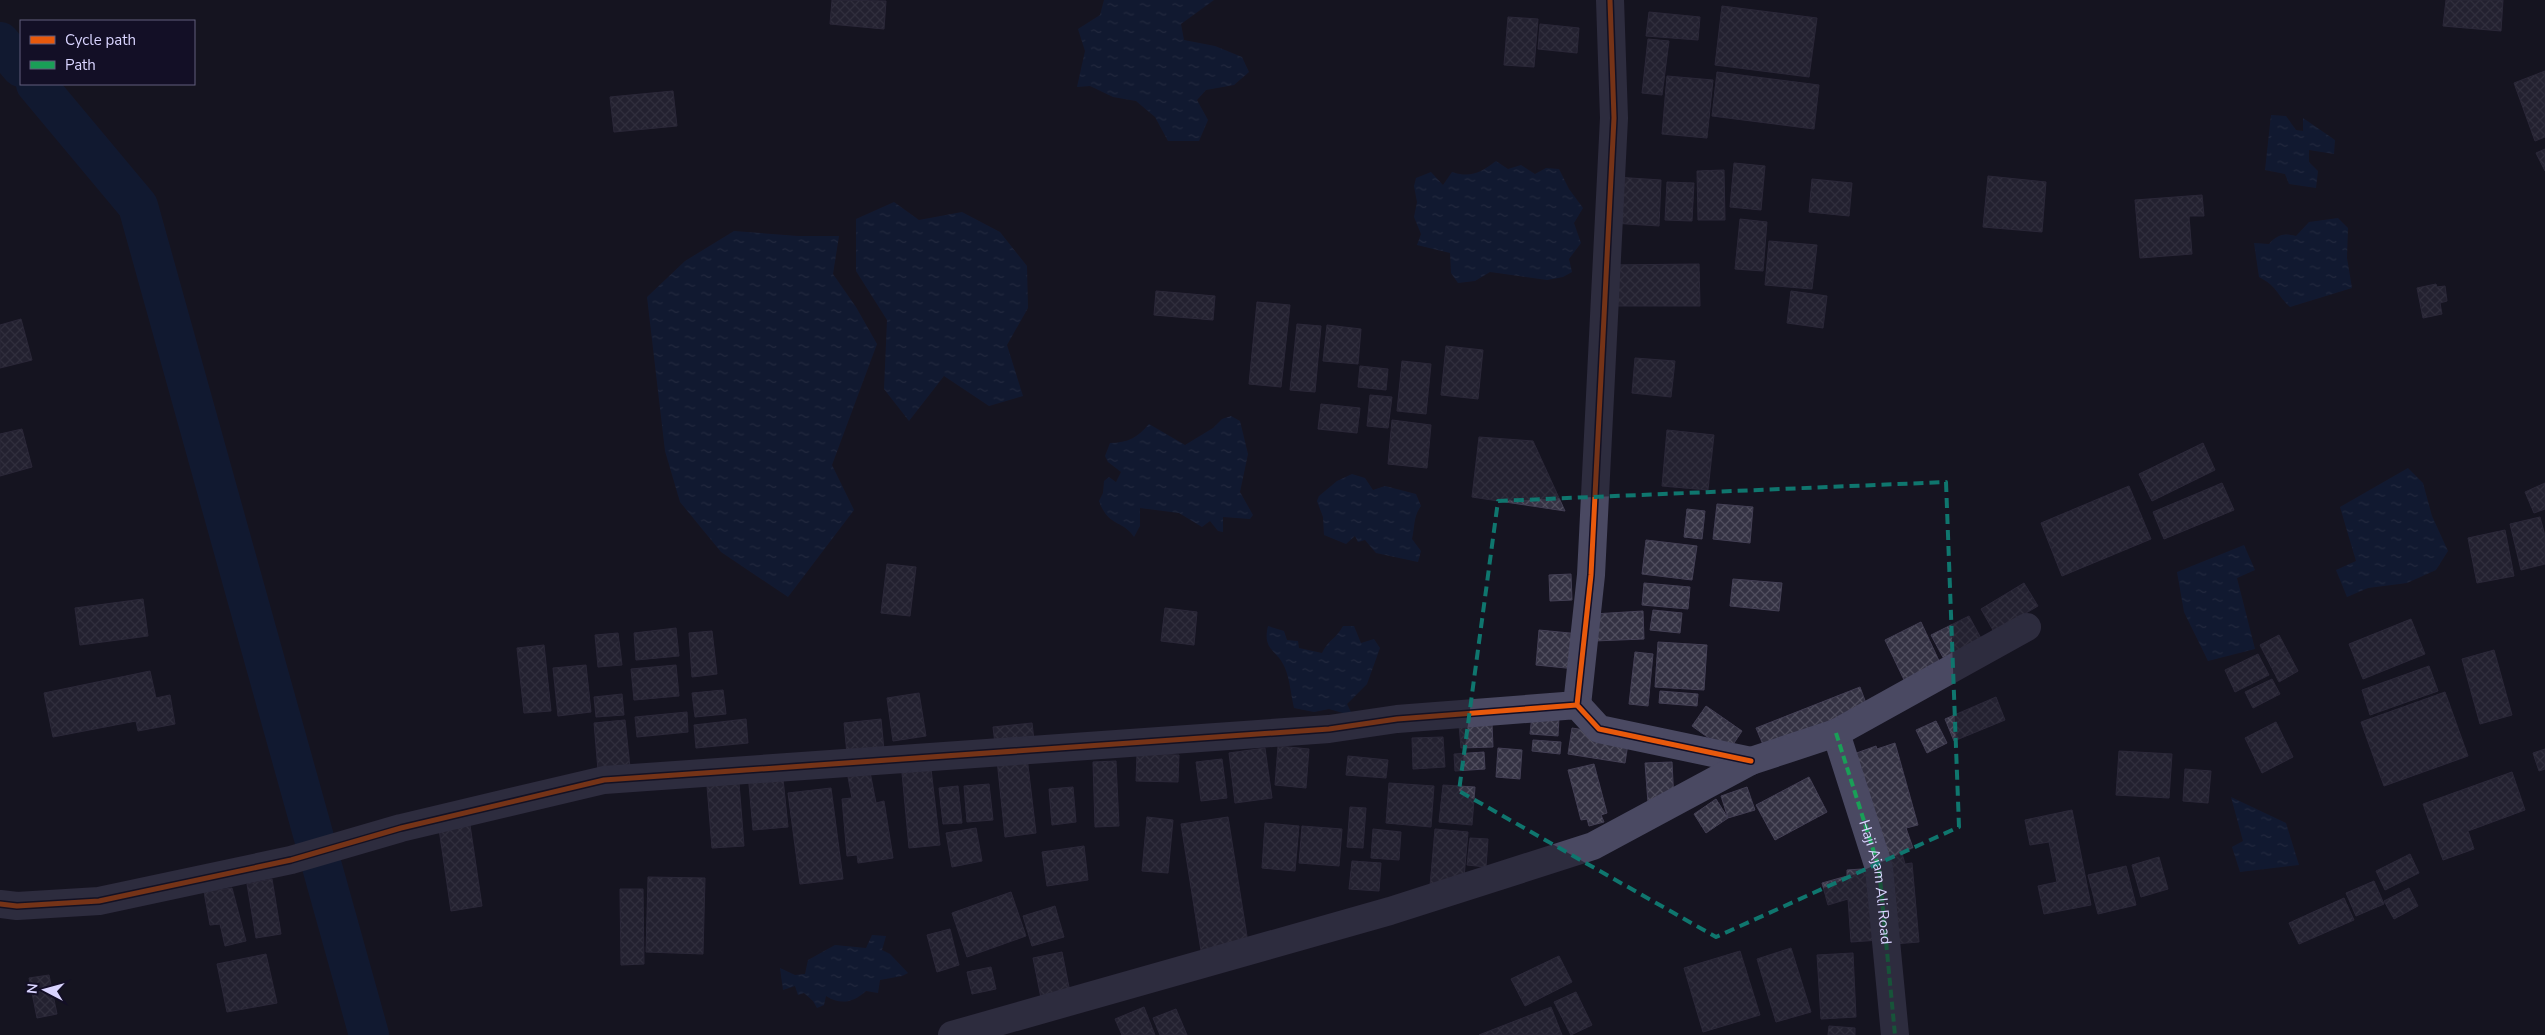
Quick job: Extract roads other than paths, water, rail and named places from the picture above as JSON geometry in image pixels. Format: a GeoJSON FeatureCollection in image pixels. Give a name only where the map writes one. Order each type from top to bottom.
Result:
{"type":"FeatureCollection","features":[{"type":"Feature","properties":{"kind":"street"},"geometry":{"type":"LineString","coordinates":[[1610,0],[1614,118],[1591,575],[1577,705],[1599,729],[1751,761]]}},
{"type":"Feature","properties":{"kind":"street"},"geometry":{"type":"LineString","coordinates":[[952,1035],[1390,911],[1593,846],[1751,761],[1836,733],[2027,627]]}},
{"type":"Feature","properties":{"kind":"street"},"geometry":{"type":"LineString","coordinates":[[0,904],[17,906],[99,901],[323,851],[378,835],[604,780],[1330,729],[1397,719],[1577,705]]}},
{"type":"Feature","properties":{"kind":"street","name":"Haji Ajam Ali Road"},"geometry":{"type":"LineString","coordinates":[[1836,733],[1879,868],[1895,1035]]}},
{"type":"Feature","properties":{"kind":"water"},"geometry":{"type":"Polygon","coordinates":[[[1104,0],[1214,0],[1181,24],[1184,40],[1215,46],[1242,57],[1249,72],[1234,85],[1206,90],[1197,100],[1208,120],[1199,141],[1168,141],[1155,117],[1136,101],[1113,97],[1090,86],[1077,87],[1085,51],[1078,29],[1100,15],[1104,0]]]}},
{"type":"Feature","properties":{"kind":"water"},"geometry":{"type":"Polygon","coordinates":[[[2271,115],[2286,116],[2296,130],[2303,131],[2303,118],[2335,140],[2334,154],[2309,150],[2309,162],[2318,171],[2316,188],[2289,184],[2285,174],[2265,170],[2271,115]]]}},
{"type":"Feature","properties":{"kind":"water"},"geometry":{"type":"Polygon","coordinates":[[[1496,161],[1508,169],[1521,165],[1535,174],[1546,168],[1559,169],[1569,189],[1583,208],[1574,223],[1581,243],[1569,259],[1572,272],[1563,277],[1547,280],[1490,272],[1475,281],[1458,283],[1451,273],[1450,253],[1417,245],[1421,234],[1414,217],[1417,202],[1414,186],[1416,178],[1431,172],[1443,185],[1452,172],[1459,174],[1475,173],[1496,161]]]}},
{"type":"Feature","properties":{"kind":"water"},"geometry":{"type":"Polygon","coordinates":[[[894,202],[919,220],[962,212],[1000,232],[1027,266],[1028,308],[1007,345],[1023,396],[989,406],[944,376],[909,421],[884,389],[887,320],[856,271],[856,219],[894,202]]]}},
{"type":"Feature","properties":{"kind":"water"},"geometry":{"type":"Polygon","coordinates":[[[2338,218],[2348,228],[2347,258],[2352,288],[2290,307],[2273,287],[2259,277],[2254,243],[2269,244],[2281,235],[2296,236],[2309,222],[2338,218]]]}},
{"type":"Feature","properties":{"kind":"water"},"geometry":{"type":"Polygon","coordinates":[[[734,231],[798,236],[839,236],[833,274],[856,307],[877,344],[832,465],[854,510],[788,597],[721,552],[680,502],[665,451],[647,297],[685,261],[734,231]]]}},
{"type":"Feature","properties":{"kind":"water"},"geometry":{"type":"Polygon","coordinates":[[[1231,416],[1240,421],[1248,454],[1240,492],[1253,515],[1250,519],[1223,517],[1223,532],[1218,531],[1210,521],[1202,527],[1179,513],[1140,508],[1140,526],[1134,537],[1107,515],[1099,501],[1103,493],[1104,481],[1109,477],[1116,482],[1121,472],[1108,462],[1105,456],[1110,443],[1122,442],[1132,438],[1149,424],[1185,445],[1213,428],[1222,419],[1231,416]]]}},
{"type":"Feature","properties":{"kind":"water"},"geometry":{"type":"Polygon","coordinates":[[[2408,468],[2423,483],[2432,516],[2448,551],[2436,570],[2407,583],[2368,588],[2347,597],[2336,570],[2356,561],[2340,507],[2408,468]]]}},
{"type":"Feature","properties":{"kind":"water"},"geometry":{"type":"Polygon","coordinates":[[[1352,474],[1365,478],[1373,490],[1385,486],[1416,494],[1421,506],[1415,518],[1412,539],[1421,551],[1418,562],[1376,553],[1365,540],[1358,542],[1355,536],[1346,544],[1324,535],[1323,517],[1317,501],[1319,496],[1337,481],[1352,474]]]}},
{"type":"Feature","properties":{"kind":"water"},"geometry":{"type":"Polygon","coordinates":[[[2244,545],[2255,570],[2237,578],[2255,649],[2208,661],[2184,612],[2177,572],[2244,545]]]}},
{"type":"Feature","properties":{"kind":"water"},"geometry":{"type":"Polygon","coordinates":[[[1268,626],[1284,631],[1287,640],[1298,641],[1299,648],[1322,653],[1343,626],[1354,626],[1361,643],[1374,639],[1380,648],[1367,684],[1347,704],[1353,716],[1329,709],[1314,712],[1294,708],[1285,668],[1271,649],[1267,640],[1268,626]]]}},
{"type":"Feature","properties":{"kind":"water"},"geometry":{"type":"Polygon","coordinates":[[[2231,797],[2286,823],[2299,865],[2240,872],[2232,847],[2243,841],[2231,797]]]}},
{"type":"Feature","properties":{"kind":"water"},"geometry":{"type":"Polygon","coordinates":[[[872,935],[886,936],[882,950],[890,954],[908,973],[880,980],[878,993],[866,991],[856,998],[841,1002],[826,996],[824,1005],[817,1008],[813,1001],[804,993],[798,995],[795,986],[783,990],[780,968],[795,975],[805,974],[808,960],[835,945],[866,948],[872,935]]]}},
{"type":"Feature","properties":{"kind":"waterway"},"geometry":{"type":"LineString","coordinates":[[0,42],[20,66]]}},
{"type":"Feature","properties":{"kind":"waterway"},"geometry":{"type":"LineString","coordinates":[[37,85],[138,206],[369,1035]]}}]}
